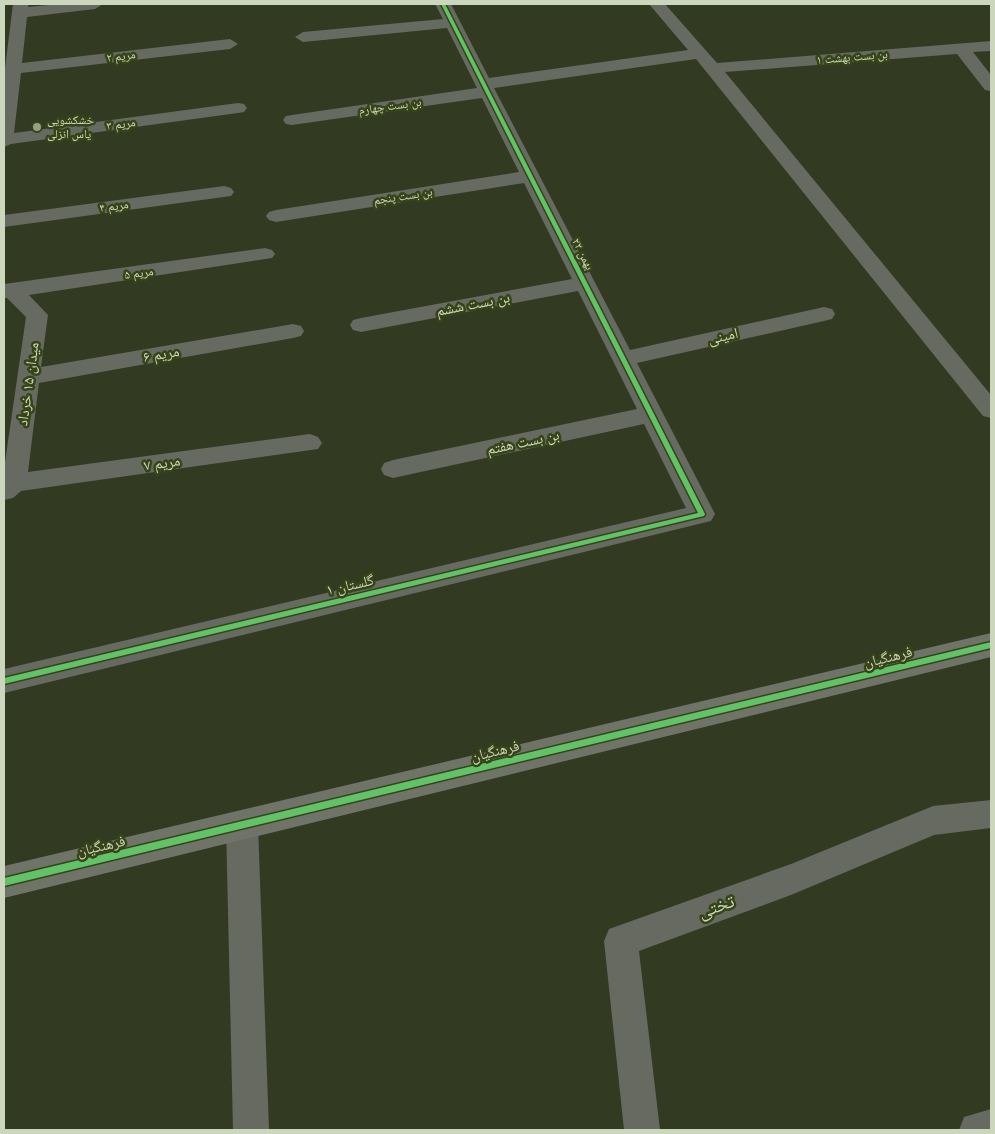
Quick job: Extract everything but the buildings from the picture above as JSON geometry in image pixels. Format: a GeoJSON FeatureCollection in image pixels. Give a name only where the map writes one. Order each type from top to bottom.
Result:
{"type":"FeatureCollection","features":[{"type":"Feature","properties":{"kind":"street"},"geometry":{"type":"LineString","coordinates":[[4,141],[21,8],[95,4]]}},
{"type":"Feature","properties":{"kind":"street","name":"۲۲ بهمن"},"geometry":{"type":"LineString","coordinates":[[443,4],[702,514]]}},
{"type":"Feature","properties":{"kind":"street"},"geometry":{"type":"LineString","coordinates":[[657,4],[713,68],[991,410]]}},
{"type":"Feature","properties":{"kind":"street"},"geometry":{"type":"LineString","coordinates":[[303,37],[453,23]]}},
{"type":"Feature","properties":{"kind":"street","name":"مریم ۲"},"geometry":{"type":"LineString","coordinates":[[13,69],[230,44]]}},
{"type":"Feature","properties":{"kind":"street","name":"بن بست بهشت ۱"},"geometry":{"type":"LineString","coordinates":[[713,68],[991,46]]}},
{"type":"Feature","properties":{"kind":"street"},"geometry":{"type":"LineString","coordinates":[[961,48],[991,86]]}},
{"type":"Feature","properties":{"kind":"street","name":"بن بست چهارم"},"geometry":{"type":"LineString","coordinates":[[292,120],[700,53]]}},
{"type":"Feature","properties":{"kind":"street","name":"مریم ۳"},"geometry":{"type":"LineString","coordinates":[[4,141],[238,108]]}},
{"type":"Feature","properties":{"kind":"street","name":"بن بست پنجم"},"geometry":{"type":"LineString","coordinates":[[276,216],[531,176]]}},
{"type":"Feature","properties":{"kind":"street","name":"مریم ۴"},"geometry":{"type":"LineString","coordinates":[[4,221],[224,192]]}},
{"type":"Feature","properties":{"kind":"street","name":"مریم ۵"},"geometry":{"type":"LineString","coordinates":[[8,291],[265,254]]}},
{"type":"Feature","properties":{"kind":"street","name":"بن بست ششم"},"geometry":{"type":"LineString","coordinates":[[361,325],[585,283]]}},
{"type":"Feature","properties":{"kind":"street","name":"میدان ۱۵ خرداد"},"geometry":{"type":"LineString","coordinates":[[8,291],[37,315],[29,377],[9,487]]}},
{"type":"Feature","properties":{"kind":"street","name":"امینی"},"geometry":{"type":"LineString","coordinates":[[623,359],[824,314]]}},
{"type":"Feature","properties":{"kind":"street","name":"مریم ۶"},"geometry":{"type":"LineString","coordinates":[[29,377],[293,331]]}},
{"type":"Feature","properties":{"kind":"street","name":"بن بست هفتم"},"geometry":{"type":"LineString","coordinates":[[394,469],[652,414]]}},
{"type":"Feature","properties":{"kind":"street","name":"مریم ۷"},"geometry":{"type":"LineString","coordinates":[[9,487],[310,443]]}},
{"type":"Feature","properties":{"kind":"street","name":"گلستان ۱"},"geometry":{"type":"LineString","coordinates":[[4,681],[702,514]]}},
{"type":"Feature","properties":{"kind":"street","name":"فرهنگیان"},"geometry":{"type":"LineString","coordinates":[[4,882],[991,645]]}},
{"type":"Feature","properties":{"kind":"street","name":"تختی"},"geometry":{"type":"LineString","coordinates":[[642,1130],[621,941],[791,878],[933,821],[991,814]]}},
{"type":"Feature","properties":{"kind":"street"},"geometry":{"type":"LineString","coordinates":[[242,825],[251,1130]]}},
{"type":"Feature","properties":{"kind":"street"},"geometry":{"type":"LineString","coordinates":[[977,1130],[991,1127]]}},
{"type":"Feature","properties":{"kind":"cycle path"},"geometry":{"type":"LineString","coordinates":[[4,681],[702,514],[443,4]]}},
{"type":"Feature","properties":{"kind":"cycle path"},"geometry":{"type":"LineString","coordinates":[[4,882],[991,645]]}},
{"type":"Feature","properties":{"kind":"place","name":"خشکشویی یاس انزلی"},"geometry":{"type":"Point","coordinates":[37,127]}}]}
